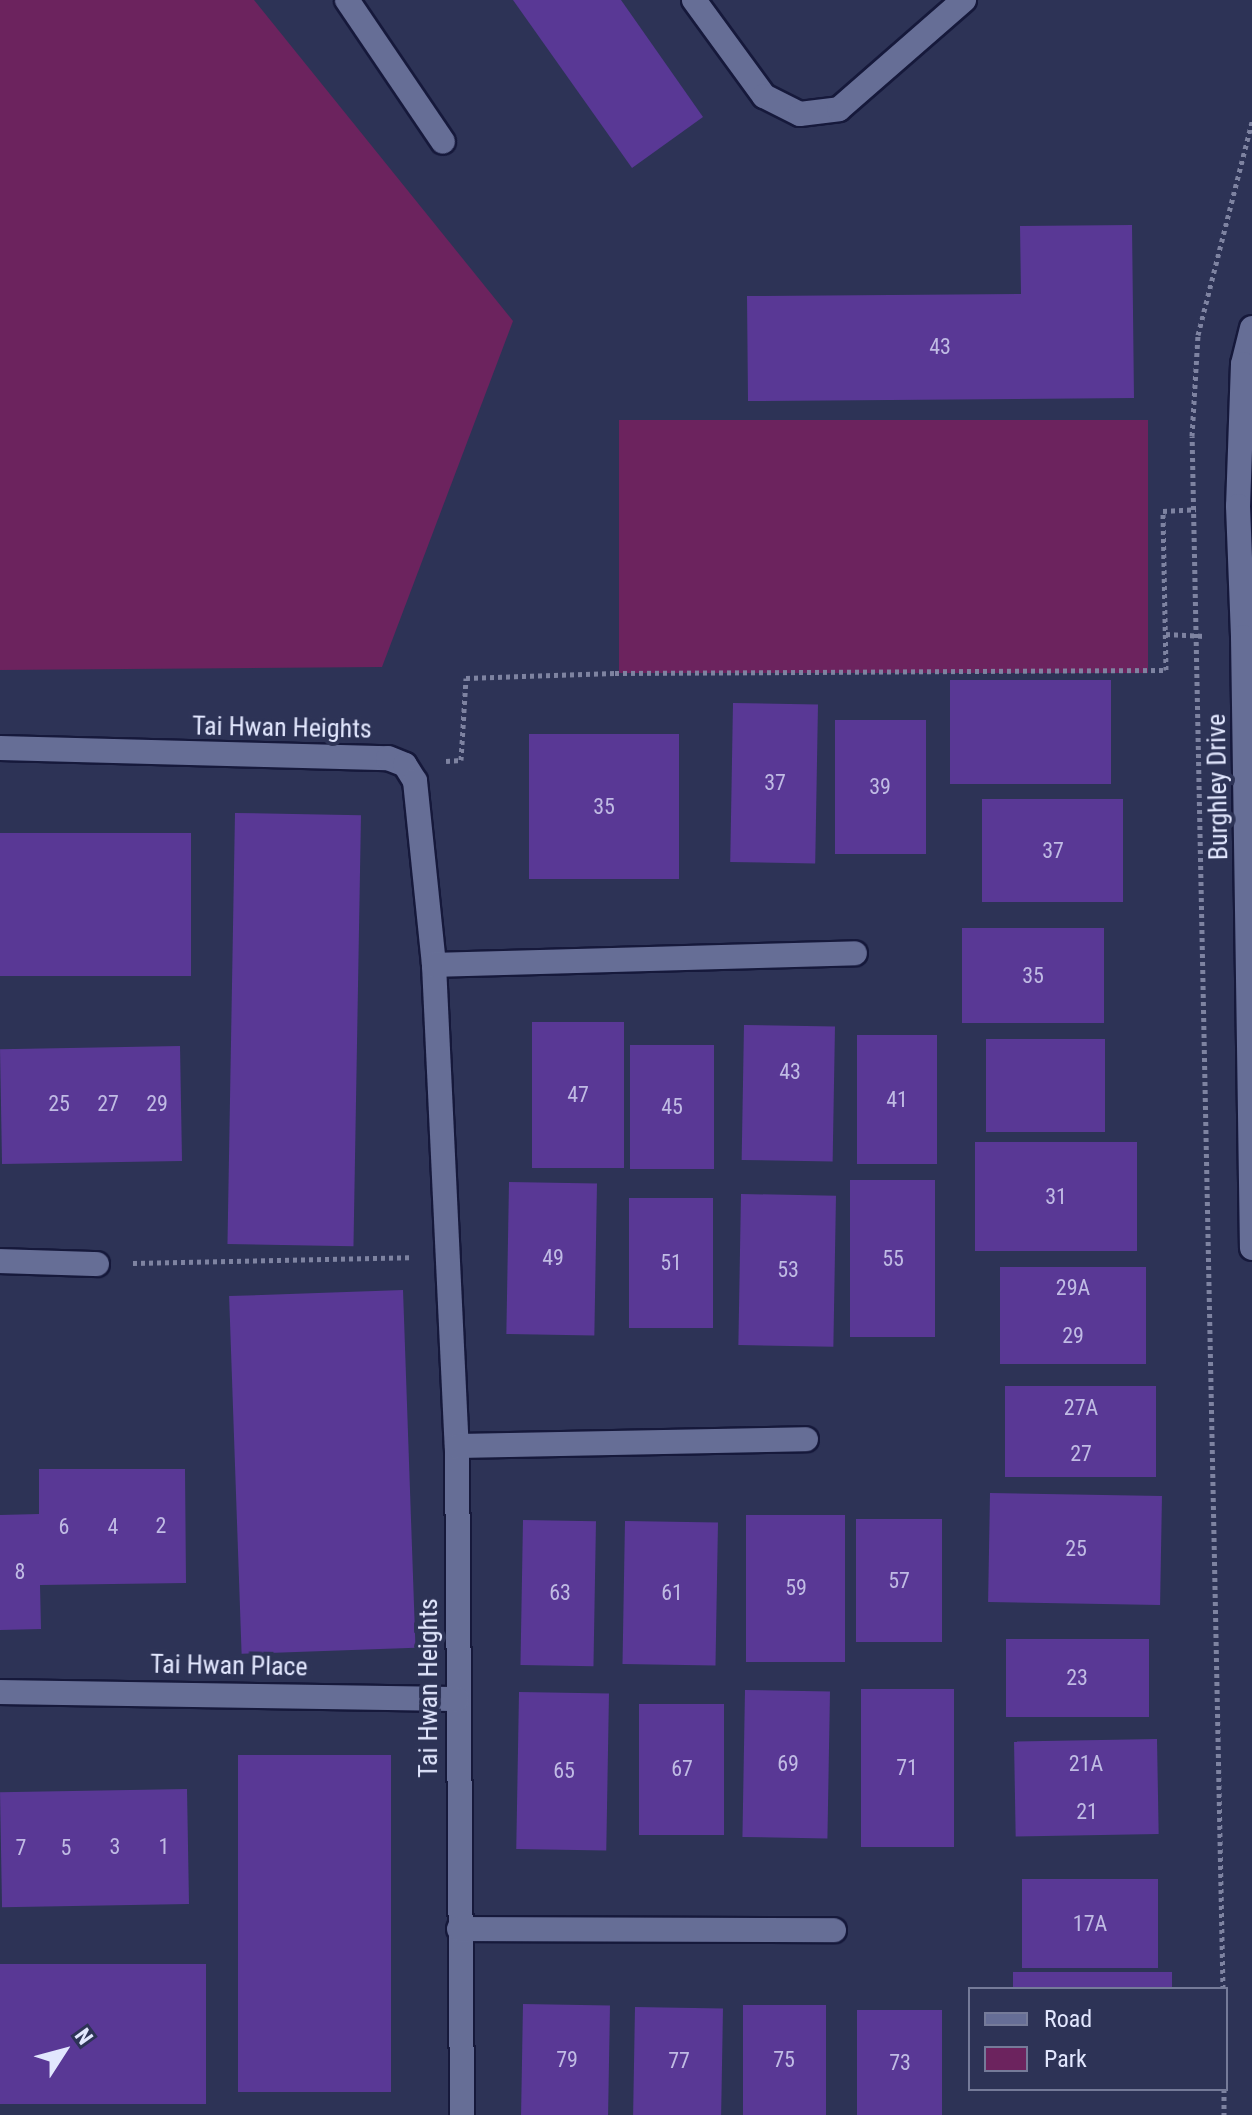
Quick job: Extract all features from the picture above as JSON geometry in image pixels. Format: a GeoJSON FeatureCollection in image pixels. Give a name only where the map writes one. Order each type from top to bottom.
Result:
{"type":"FeatureCollection","features":[{"type":"Feature","properties":{"kind":"street"},"geometry":{"type":"LineString","coordinates":[[347,0],[443,142]]}},
{"type":"Feature","properties":{"kind":"street"},"geometry":{"type":"LineString","coordinates":[[694,0],[764,96],[800,114],[839,109],[964,0]]}},
{"type":"Feature","properties":{"kind":"street","name":"Burghley Drive"},"geometry":{"type":"LineString","coordinates":[[1252,328],[1243,364],[1238,506],[1243,637],[1252,1248]]}},
{"type":"Feature","properties":{"kind":"street","name":"Tai Hwan Heights"},"geometry":{"type":"LineString","coordinates":[[0,748],[388,758],[405,765],[415,781],[434,965],[457,1446],[462,2115]]}},
{"type":"Feature","properties":{"kind":"street"},"geometry":{"type":"LineString","coordinates":[[434,965],[855,953]]}},
{"type":"Feature","properties":{"kind":"street"},"geometry":{"type":"LineString","coordinates":[[0,1261],[97,1264]]}},
{"type":"Feature","properties":{"kind":"street"},"geometry":{"type":"LineString","coordinates":[[457,1446],[806,1439]]}},
{"type":"Feature","properties":{"kind":"street","name":"Tai Hwan Place"},"geometry":{"type":"LineString","coordinates":[[0,1692],[457,1699]]}},
{"type":"Feature","properties":{"kind":"street"},"geometry":{"type":"LineString","coordinates":[[459,1929],[834,1930]]}},
{"type":"Feature","properties":{"kind":"path"},"geometry":{"type":"LineString","coordinates":[[405,765],[461,760],[466,678],[630,673],[1166,670],[1163,511],[1238,506]]}},
{"type":"Feature","properties":{"kind":"path"},"geometry":{"type":"LineString","coordinates":[[97,1264],[448,1257]]}},
{"type":"Feature","properties":{"kind":"path"},"geometry":{"type":"LineString","coordinates":[[1224,2091],[1224,2115]]}},
{"type":"Feature","properties":{"kind":"green space"},"geometry":{"type":"Polygon","coordinates":[[[0,0],[254,0],[513,321],[382,667],[0,670],[0,0]]]}},
{"type":"Feature","properties":{"kind":"green space"},"geometry":{"type":"Polygon","coordinates":[[[619,420],[1148,420],[1148,673],[619,673],[619,420]]]}},
{"type":"Feature","properties":{"kind":"building"},"geometry":{"type":"Polygon","coordinates":[[[513,0],[621,0],[703,117],[632,168],[513,0]]]}},
{"type":"Feature","properties":{"kind":"building"},"geometry":{"type":"Polygon","coordinates":[[[1132,225],[1134,398],[748,401],[747,296],[1021,294],[1020,226],[1132,225]]]}},
{"type":"Feature","properties":{"kind":"building"},"geometry":{"type":"Polygon","coordinates":[[[950,680],[1111,680],[1111,784],[950,784],[950,680]]]}},
{"type":"Feature","properties":{"kind":"building"},"geometry":{"type":"Polygon","coordinates":[[[733,703],[818,704],[815,863],[730,862],[733,703]]]}},
{"type":"Feature","properties":{"kind":"building"},"geometry":{"type":"Polygon","coordinates":[[[835,720],[926,720],[926,854],[835,854],[835,720]]]}},
{"type":"Feature","properties":{"kind":"building"},"geometry":{"type":"Polygon","coordinates":[[[529,734],[679,734],[679,879],[529,879],[529,734]]]}},
{"type":"Feature","properties":{"kind":"building"},"geometry":{"type":"Polygon","coordinates":[[[982,799],[1123,799],[1123,902],[982,902],[982,799]]]}},
{"type":"Feature","properties":{"kind":"building"},"geometry":{"type":"Polygon","coordinates":[[[235,813],[361,815],[353,1246],[227,1244],[235,813]]]}},
{"type":"Feature","properties":{"kind":"building"},"geometry":{"type":"Polygon","coordinates":[[[0,833],[191,833],[191,976],[0,976],[0,833]]]}},
{"type":"Feature","properties":{"kind":"building"},"geometry":{"type":"Polygon","coordinates":[[[962,928],[1104,928],[1104,1023],[962,1023],[962,928]]]}},
{"type":"Feature","properties":{"kind":"building"},"geometry":{"type":"Polygon","coordinates":[[[532,1022],[624,1022],[624,1168],[532,1168],[532,1022]]]}},
{"type":"Feature","properties":{"kind":"building"},"geometry":{"type":"Polygon","coordinates":[[[744,1025],[835,1027],[833,1162],[742,1160],[744,1025]]]}},
{"type":"Feature","properties":{"kind":"building"},"geometry":{"type":"Polygon","coordinates":[[[857,1035],[937,1035],[937,1164],[857,1164],[857,1035]]]}},
{"type":"Feature","properties":{"kind":"building"},"geometry":{"type":"Polygon","coordinates":[[[986,1039],[1105,1039],[1105,1132],[986,1132],[986,1039]]]}},
{"type":"Feature","properties":{"kind":"building"},"geometry":{"type":"Polygon","coordinates":[[[630,1045],[714,1045],[714,1169],[630,1169],[630,1045]]]}},
{"type":"Feature","properties":{"kind":"building"},"geometry":{"type":"Polygon","coordinates":[[[180,1046],[182,1161],[2,1164],[0,1049],[180,1046]]]}},
{"type":"Feature","properties":{"kind":"building"},"geometry":{"type":"Polygon","coordinates":[[[975,1142],[1137,1142],[1137,1251],[975,1251],[975,1142]]]}},
{"type":"Feature","properties":{"kind":"building"},"geometry":{"type":"Polygon","coordinates":[[[850,1180],[935,1180],[935,1337],[850,1337],[850,1180]]]}},
{"type":"Feature","properties":{"kind":"building"},"geometry":{"type":"Polygon","coordinates":[[[509,1182],[597,1184],[594,1336],[506,1334],[509,1182]]]}},
{"type":"Feature","properties":{"kind":"building"},"geometry":{"type":"Polygon","coordinates":[[[741,1194],[836,1196],[833,1347],[738,1345],[741,1194]]]}},
{"type":"Feature","properties":{"kind":"building"},"geometry":{"type":"Polygon","coordinates":[[[629,1198],[713,1198],[713,1328],[629,1328],[629,1198]]]}},
{"type":"Feature","properties":{"kind":"building"},"geometry":{"type":"Polygon","coordinates":[[[1000,1267],[1146,1267],[1146,1364],[1000,1364],[1000,1267]]]}},
{"type":"Feature","properties":{"kind":"building"},"geometry":{"type":"Polygon","coordinates":[[[403,1290],[415,1648],[242,1654],[229,1296],[403,1290]]]}},
{"type":"Feature","properties":{"kind":"building"},"geometry":{"type":"Polygon","coordinates":[[[1005,1386],[1156,1386],[1156,1477],[1005,1477],[1005,1386]]]}},
{"type":"Feature","properties":{"kind":"building"},"geometry":{"type":"Polygon","coordinates":[[[39,1469],[185,1469],[186,1583],[40,1585],[41,1629],[0,1630],[0,1515],[39,1514],[39,1469]]]}},
{"type":"Feature","properties":{"kind":"building"},"geometry":{"type":"Polygon","coordinates":[[[990,1493],[1162,1496],[1160,1605],[988,1602],[990,1493]]]}},
{"type":"Feature","properties":{"kind":"building"},"geometry":{"type":"Polygon","coordinates":[[[746,1515],[845,1515],[845,1662],[746,1662],[746,1515]]]}},
{"type":"Feature","properties":{"kind":"building"},"geometry":{"type":"Polygon","coordinates":[[[856,1519],[942,1519],[942,1642],[856,1642],[856,1519]]]}},
{"type":"Feature","properties":{"kind":"building"},"geometry":{"type":"Polygon","coordinates":[[[523,1520],[596,1521],[593,1666],[520,1665],[523,1520]]]}},
{"type":"Feature","properties":{"kind":"building"},"geometry":{"type":"Polygon","coordinates":[[[625,1521],[718,1523],[715,1666],[623,1664],[625,1521]]]}},
{"type":"Feature","properties":{"kind":"building"},"geometry":{"type":"Polygon","coordinates":[[[1006,1639],[1149,1639],[1149,1717],[1006,1717],[1006,1639]]]}},
{"type":"Feature","properties":{"kind":"building"},"geometry":{"type":"Polygon","coordinates":[[[861,1689],[954,1689],[954,1847],[861,1847],[861,1689]]]}},
{"type":"Feature","properties":{"kind":"building"},"geometry":{"type":"Polygon","coordinates":[[[745,1690],[830,1691],[827,1838],[742,1837],[745,1690]]]}},
{"type":"Feature","properties":{"kind":"building"},"geometry":{"type":"Polygon","coordinates":[[[519,1692],[609,1694],[606,1851],[516,1849],[519,1692]]]}},
{"type":"Feature","properties":{"kind":"building"},"geometry":{"type":"Polygon","coordinates":[[[639,1704],[724,1704],[724,1835],[639,1835],[639,1704]]]}},
{"type":"Feature","properties":{"kind":"building"},"geometry":{"type":"Polygon","coordinates":[[[1157,1739],[1159,1834],[1016,1836],[1014,1741],[1157,1739]]]}},
{"type":"Feature","properties":{"kind":"building"},"geometry":{"type":"Polygon","coordinates":[[[238,1755],[391,1755],[391,2092],[238,2092],[238,1755]]]}},
{"type":"Feature","properties":{"kind":"building"},"geometry":{"type":"Polygon","coordinates":[[[187,1789],[189,1904],[2,1907],[0,1792],[187,1789]]]}},
{"type":"Feature","properties":{"kind":"building"},"geometry":{"type":"Polygon","coordinates":[[[1022,1879],[1158,1879],[1158,1968],[1022,1968],[1022,1879]]]}},
{"type":"Feature","properties":{"kind":"building"},"geometry":{"type":"Polygon","coordinates":[[[0,1964],[206,1964],[206,2104],[0,2104],[0,1964]]]}},
{"type":"Feature","properties":{"kind":"building"},"geometry":{"type":"Polygon","coordinates":[[[1013,1972],[1172,1972],[1172,1987],[1013,1987],[1013,1972]]]}},
{"type":"Feature","properties":{"kind":"building"},"geometry":{"type":"Polygon","coordinates":[[[523,2004],[610,2006],[608,2115],[521,2115],[523,2004]]]}},
{"type":"Feature","properties":{"kind":"building"},"geometry":{"type":"Polygon","coordinates":[[[743,2005],[826,2005],[826,2115],[743,2115],[743,2005]]]}},
{"type":"Feature","properties":{"kind":"building"},"geometry":{"type":"Polygon","coordinates":[[[635,2007],[723,2009],[721,2115],[633,2115],[635,2007]]]}},
{"type":"Feature","properties":{"kind":"building"},"geometry":{"type":"Polygon","coordinates":[[[857,2010],[942,2010],[942,2115],[857,2115],[857,2010]]]}}]}
